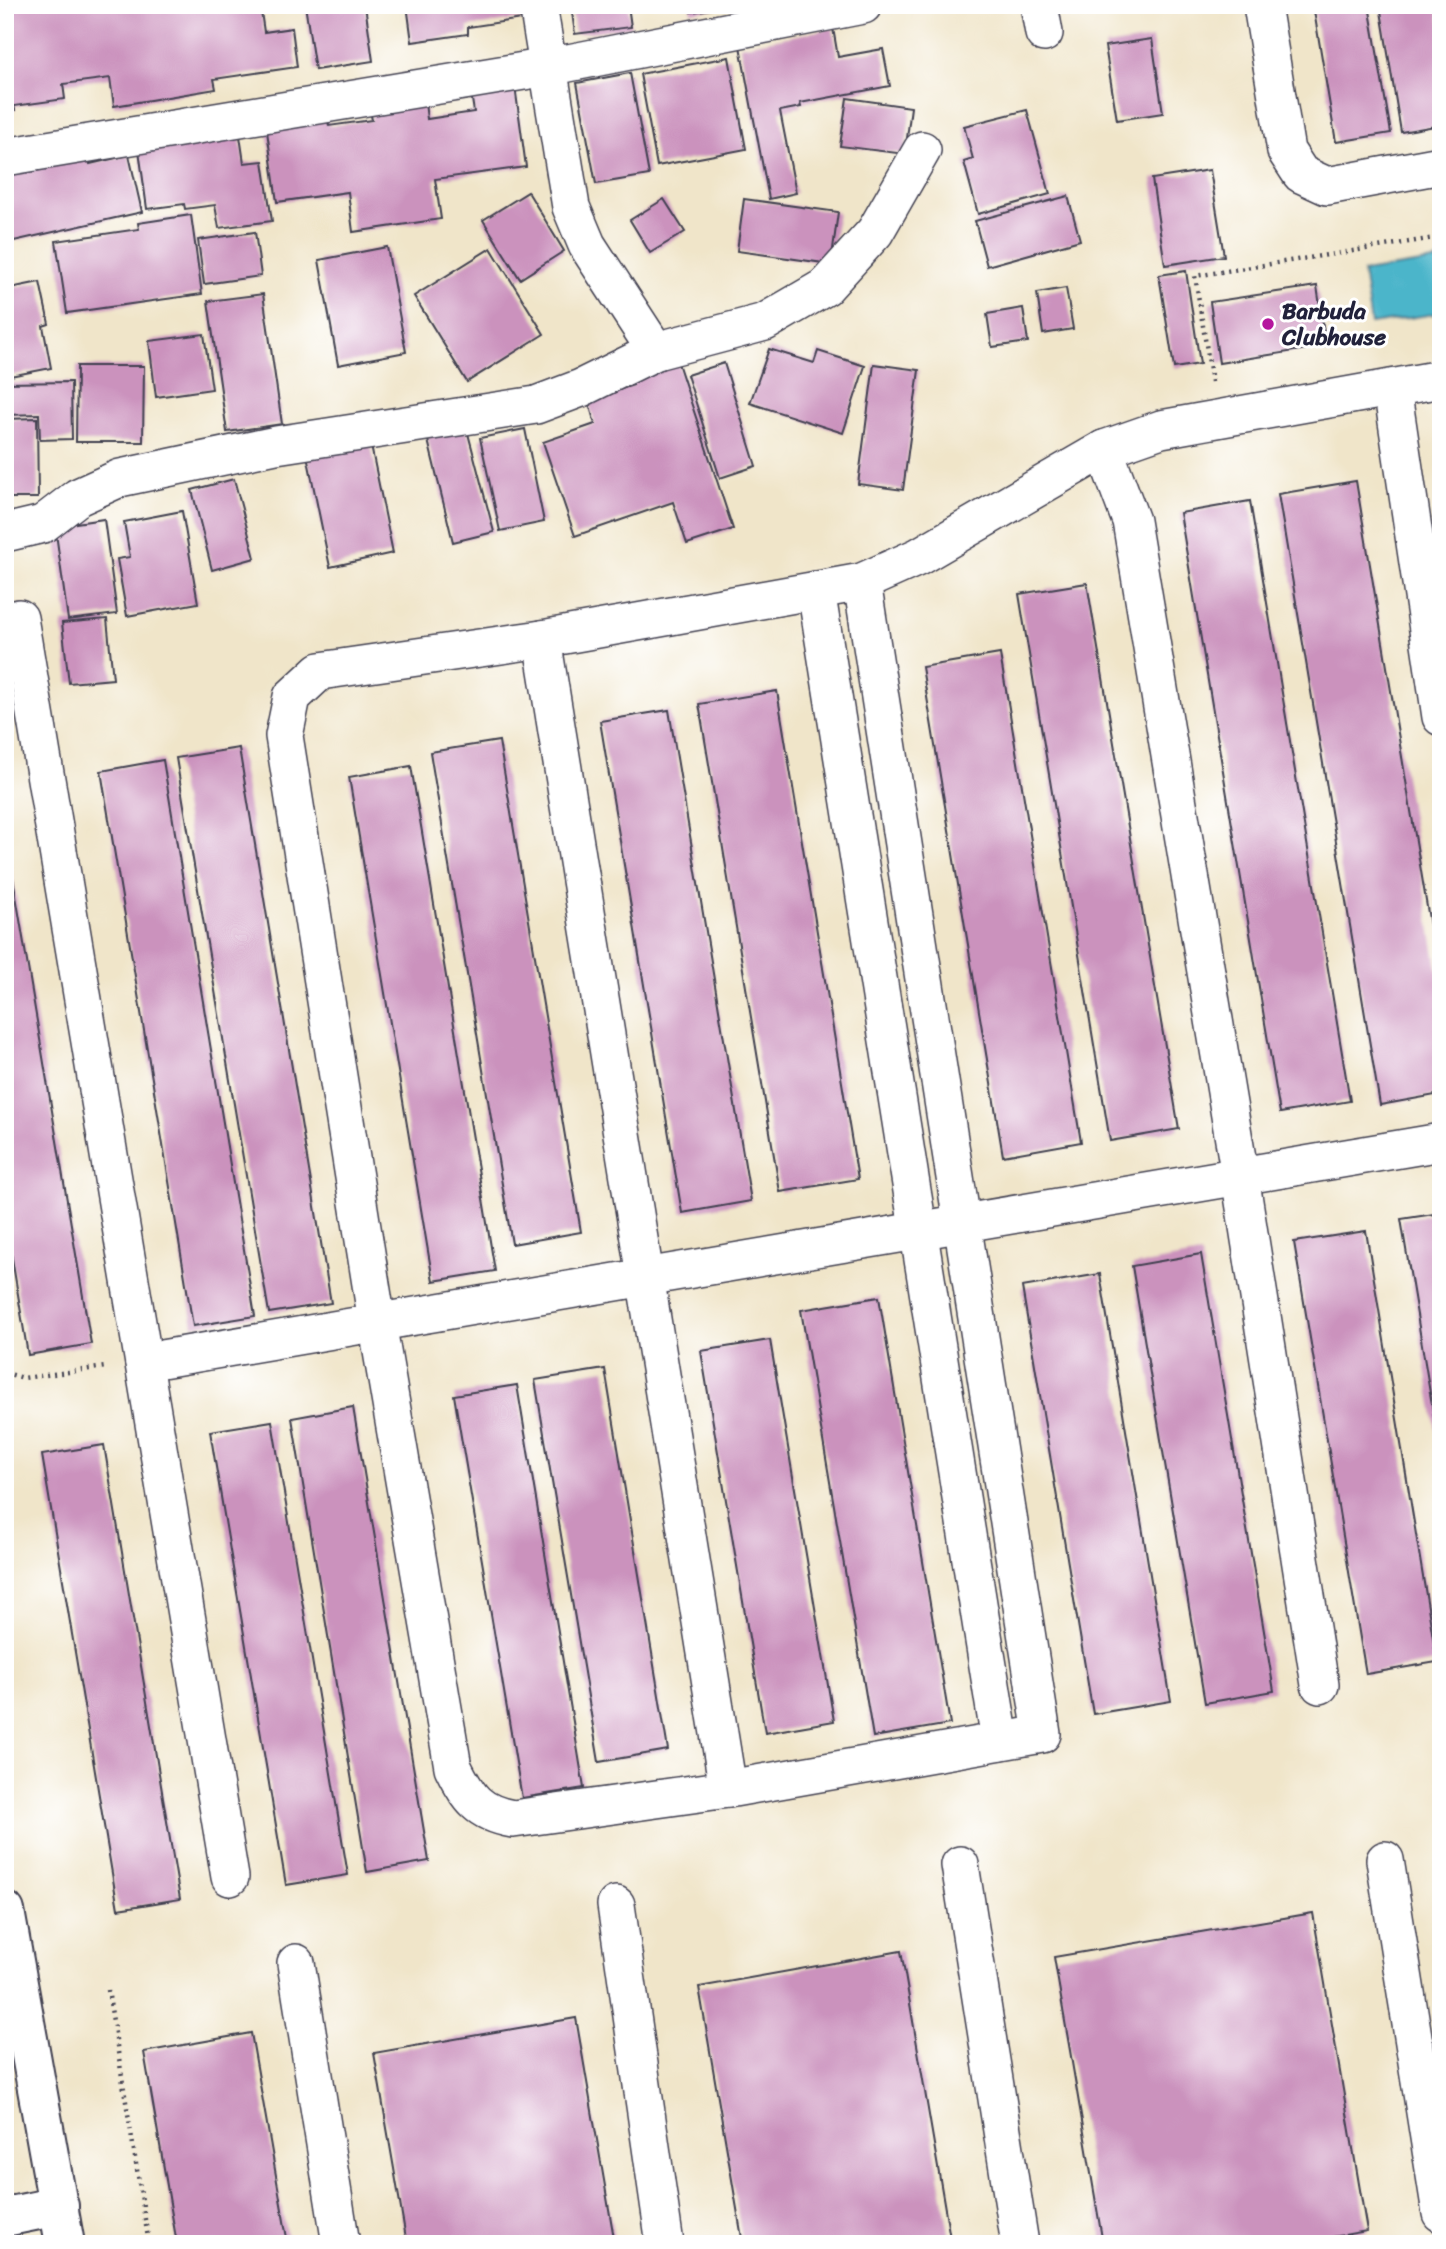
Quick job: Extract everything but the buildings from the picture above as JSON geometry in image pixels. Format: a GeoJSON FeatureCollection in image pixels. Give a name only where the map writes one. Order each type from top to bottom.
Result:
{"type":"FeatureCollection","features":[{"type":"Feature","properties":{"kind":"main road"},"geometry":{"type":"LineString","coordinates":[[5,1911],[65,2244]]}},
{"type":"Feature","properties":{"kind":"main road"},"geometry":{"type":"LineString","coordinates":[[5,2217],[59,2206]]}},
{"type":"Feature","properties":{"kind":"street"},"geometry":{"type":"LineString","coordinates":[[538,5],[571,207],[587,245],[656,351]]}},
{"type":"Feature","properties":{"kind":"street"},"geometry":{"type":"LineString","coordinates":[[5,157],[548,67],[863,5]]}},
{"type":"Feature","properties":{"kind":"street"},"geometry":{"type":"LineString","coordinates":[[1262,5],[1286,150],[1301,174],[1327,186],[1441,165]]}},
{"type":"Feature","properties":{"kind":"street"},"geometry":{"type":"LineString","coordinates":[[5,533],[43,524],[78,497],[120,478],[276,445],[536,404],[581,388],[656,351],[765,322],[825,287],[875,232],[922,150]]}},
{"type":"Feature","properties":{"kind":"street"},"geometry":{"type":"LineString","coordinates":[[862,582],[1042,1734],[728,1789],[513,1819],[493,1816],[465,1792],[453,1767],[377,1322],[284,736],[292,697],[320,671],[542,639],[862,582],[918,557],[1104,449],[1161,429],[1441,379]]}},
{"type":"Feature","properties":{"kind":"street"},"geometry":{"type":"LineString","coordinates":[[1392,388],[1441,717]]}},
{"type":"Feature","properties":{"kind":"street"},"geometry":{"type":"LineString","coordinates":[[1104,449],[1131,521],[1240,1176],[1320,1685]]}},
{"type":"Feature","properties":{"kind":"street"},"geometry":{"type":"LineString","coordinates":[[816,590],[1000,1741]]}},
{"type":"Feature","properties":{"kind":"street"},"geometry":{"type":"LineString","coordinates":[[19,618],[230,1877]]}},
{"type":"Feature","properties":{"kind":"street"},"geometry":{"type":"LineString","coordinates":[[542,639],[728,1789]]}},
{"type":"Feature","properties":{"kind":"street"},"geometry":{"type":"LineString","coordinates":[[144,1362],[1441,1142]]}},
{"type":"Feature","properties":{"kind":"street"},"geometry":{"type":"LineString","coordinates":[[1385,1860],[1441,2213]]}},
{"type":"Feature","properties":{"kind":"street"},"geometry":{"type":"LineString","coordinates":[[960,1865],[1020,2244]]}},
{"type":"Feature","properties":{"kind":"street"},"geometry":{"type":"LineString","coordinates":[[616,1905],[664,2244]]}},
{"type":"Feature","properties":{"kind":"street"},"geometry":{"type":"LineString","coordinates":[[296,1963],[341,2244]]}},
{"type":"Feature","properties":{"kind":"path"},"geometry":{"type":"LineString","coordinates":[[1218,419],[1195,276],[1441,237]]}},
{"type":"Feature","properties":{"kind":"path"},"geometry":{"type":"LineString","coordinates":[[5,1373],[24,1378],[144,1362]]}},
{"type":"Feature","properties":{"kind":"path"},"geometry":{"type":"LineString","coordinates":[[108,1990],[149,2244]]}},
{"type":"Feature","properties":{"kind":"water"},"geometry":{"type":"Polygon","coordinates":[[[1441,260],[1441,313],[1371,324],[1363,272],[1441,260]]]}},
{"type":"Feature","properties":{"kind":"place","name":"Barbuda Clubhouse"},"geometry":{"type":"Point","coordinates":[1268,324]}}]}
